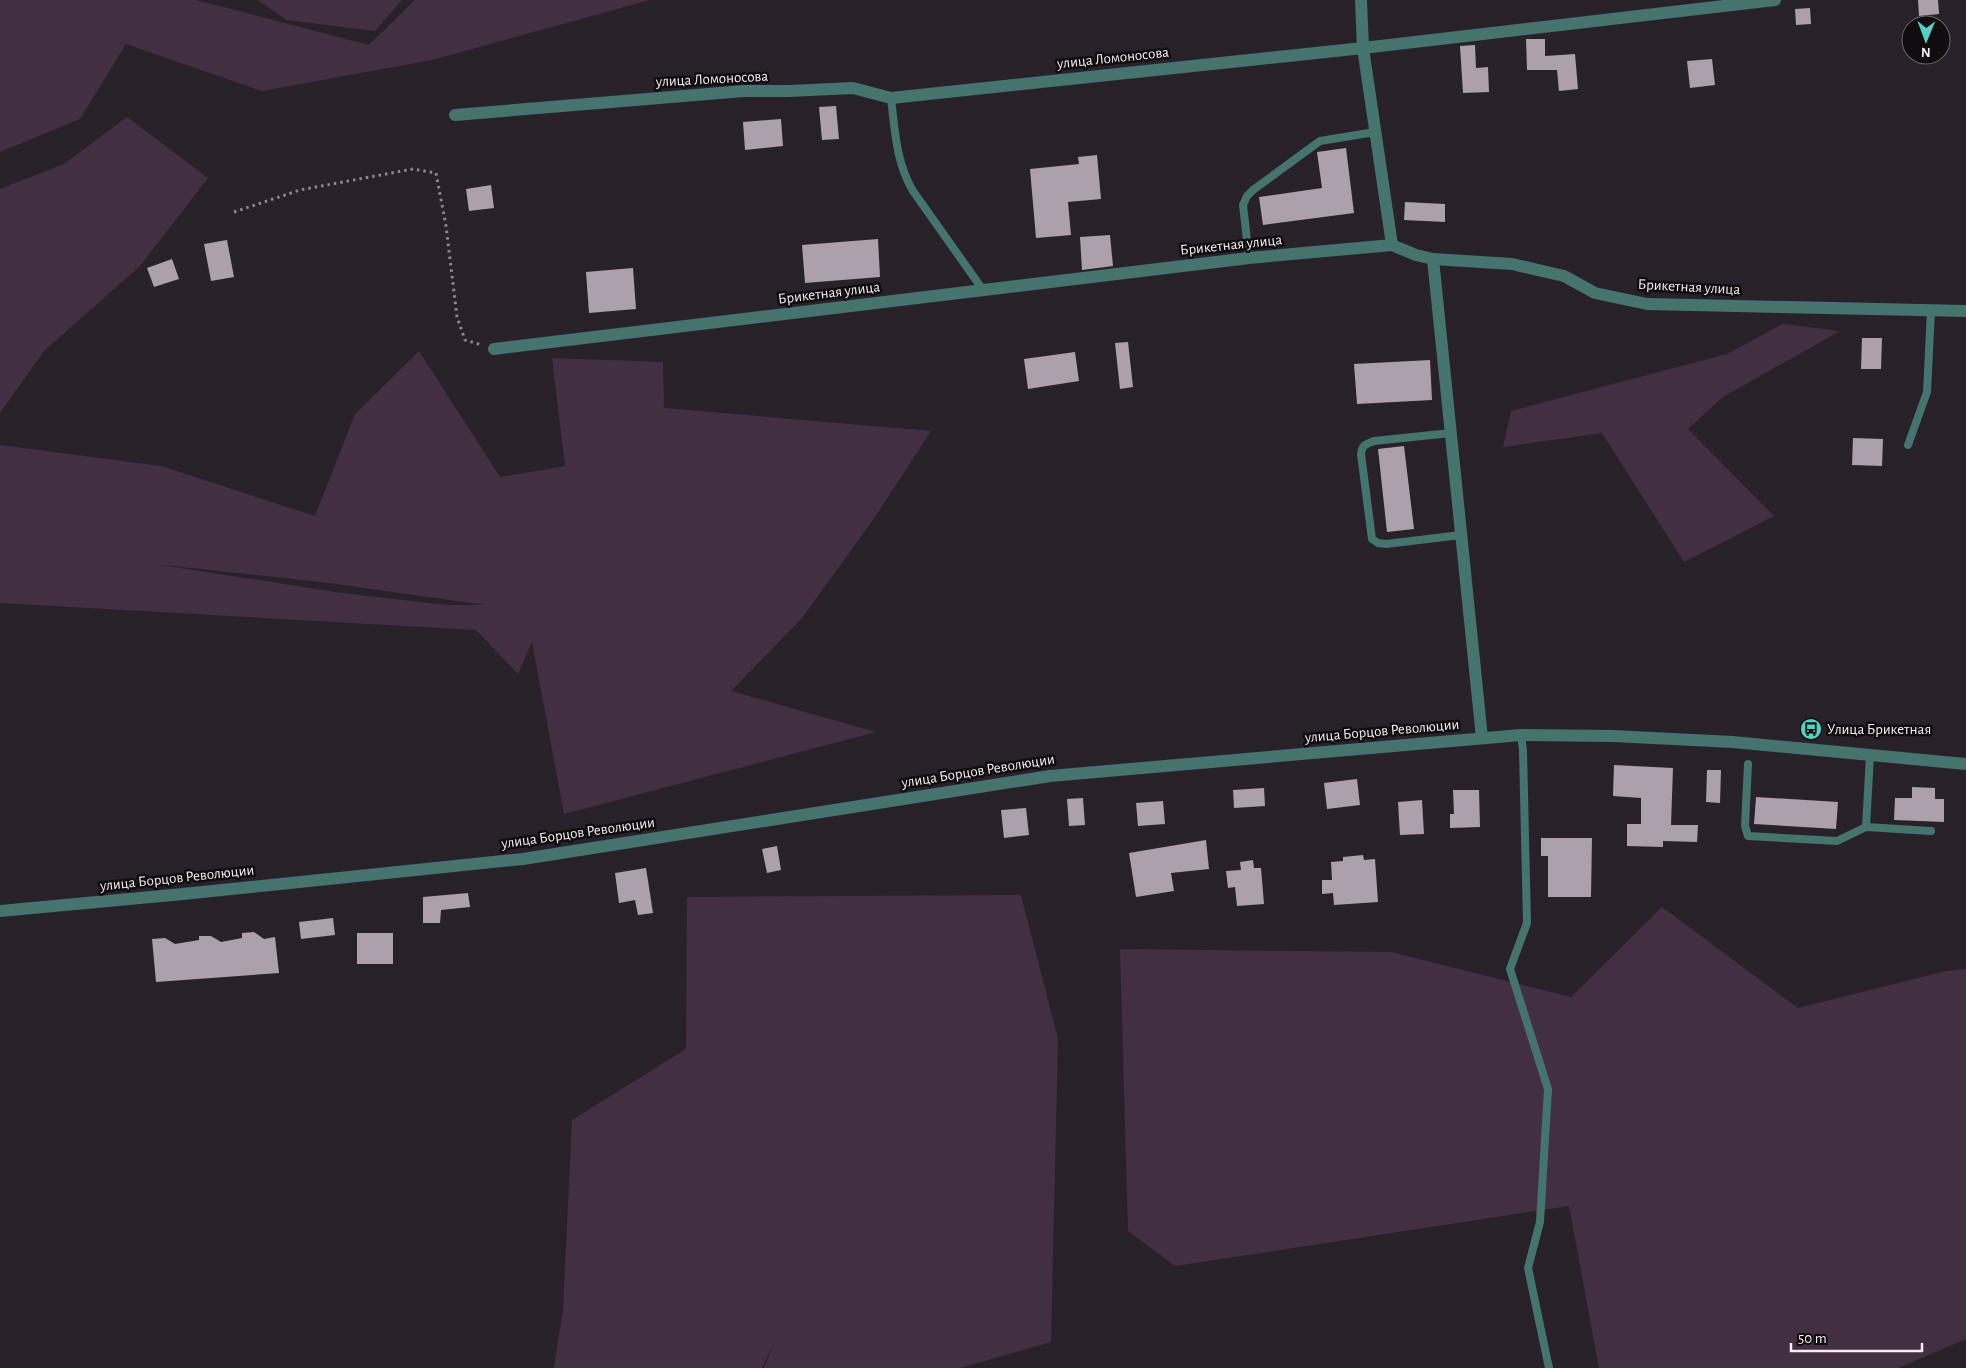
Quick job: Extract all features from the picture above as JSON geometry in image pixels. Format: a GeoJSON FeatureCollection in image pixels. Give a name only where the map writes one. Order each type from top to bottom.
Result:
{"type":"FeatureCollection","features":[{"type":"Feature","properties":{"kind":"street"},"geometry":{"type":"LineString","coordinates":[[1361,0],[1363,48],[1392,245]]}},
{"type":"Feature","properties":{"kind":"street","name":"улица Ломоносова"},"geometry":{"type":"LineString","coordinates":[[455,115],[744,91],[853,88],[891,98],[1363,48],[1775,0]]}},
{"type":"Feature","properties":{"kind":"street","name":"Брикетная улица"},"geometry":{"type":"LineString","coordinates":[[494,349],[1249,258],[1392,245],[1416,255],[1433,259],[1512,264],[1564,276],[1595,293],[1647,304],[1966,311]]}},
{"type":"Feature","properties":{"kind":"street"},"geometry":{"type":"LineString","coordinates":[[1433,259],[1482,738]]}},
{"type":"Feature","properties":{"kind":"street","name":"улица Борцов Революции"},"geometry":{"type":"LineString","coordinates":[[0,911],[523,859],[1050,776],[1521,735],[1614,736],[1733,742],[1966,764]]}},
{"type":"Feature","properties":{"kind":"lane"},"geometry":{"type":"LineString","coordinates":[[891,98],[898,153],[903,175],[983,290]]}},
{"type":"Feature","properties":{"kind":"lane"},"geometry":{"type":"LineString","coordinates":[[1249,258],[1244,205],[1247,196],[1253,190],[1320,141],[1375,132]]}},
{"type":"Feature","properties":{"kind":"lane"},"geometry":{"type":"LineString","coordinates":[[1908,445],[1927,392],[1930,310]]}},
{"type":"Feature","properties":{"kind":"lane"},"geometry":{"type":"LineString","coordinates":[[1451,433],[1374,441],[1365,444],[1361,454],[1372,539],[1378,543],[1386,544],[1461,535]]}},
{"type":"Feature","properties":{"kind":"lane"},"geometry":{"type":"LineString","coordinates":[[1521,735],[1523,750],[1527,923],[1510,969],[1548,1089],[1540,1222],[1528,1268],[1549,1368]]}},
{"type":"Feature","properties":{"kind":"lane"},"geometry":{"type":"LineString","coordinates":[[1866,827],[1870,755]]}},
{"type":"Feature","properties":{"kind":"lane"},"geometry":{"type":"LineString","coordinates":[[1748,764],[1745,826],[1748,836],[1837,841],[1866,827],[1931,831]]}},
{"type":"Feature","properties":{"kind":"path"},"geometry":{"type":"LineString","coordinates":[[234,212],[300,190],[413,169],[436,172],[448,234],[457,317],[465,340],[494,349]]}},
{"type":"Feature","properties":{"kind":"shaded area"},"geometry":{"type":"Polygon","coordinates":[[[0,0],[196,0],[369,45],[415,0],[650,0],[432,60],[262,91],[126,44],[80,119],[0,152],[0,0]]]}},
{"type":"Feature","properties":{"kind":"shaded area"},"geometry":{"type":"Polygon","coordinates":[[[258,0],[402,0],[375,31],[286,20],[258,0]]]}},
{"type":"Feature","properties":{"kind":"shaded area"},"geometry":{"type":"Polygon","coordinates":[[[127,117],[208,178],[140,266],[44,351],[0,413],[0,189],[64,164],[127,117]]]}},
{"type":"Feature","properties":{"kind":"shaded area"},"geometry":{"type":"Polygon","coordinates":[[[1783,324],[1840,331],[1723,397],[1688,429],[1774,516],[1684,562],[1602,433],[1503,447],[1511,411],[1727,354],[1783,324]]]}},
{"type":"Feature","properties":{"kind":"shaded area"},"geometry":{"type":"Polygon","coordinates":[[[419,351],[500,477],[565,466],[552,358],[663,362],[664,408],[931,431],[873,520],[802,618],[731,691],[876,732],[564,814],[532,642],[518,674],[476,630],[0,603],[0,445],[161,466],[315,516],[355,414],[419,351]],[[155,564],[342,593],[447,605],[485,605],[322,582],[155,564]]]}},
{"type":"Feature","properties":{"kind":"shaded area"},"geometry":{"type":"Polygon","coordinates":[[[1021,895],[1058,1039],[1051,1342],[960,1368],[764,1368],[774,1343],[762,1368],[554,1368],[563,1310],[572,1120],[686,1049],[687,897],[1021,895]]]}},
{"type":"Feature","properties":{"kind":"shaded area"},"geometry":{"type":"Polygon","coordinates":[[[1662,907],[1798,1008],[1946,971],[1966,969],[1966,1339],[1898,1368],[1599,1368],[1569,1206],[1175,1266],[1128,1231],[1120,949],[1391,952],[1571,997],[1662,907]]]}},
{"type":"Feature","properties":{"kind":"building"},"geometry":{"type":"Polygon","coordinates":[[[1918,0],[1938,0],[1939,14],[1919,15],[1918,0]]]}},
{"type":"Feature","properties":{"kind":"building"},"geometry":{"type":"Polygon","coordinates":[[[1810,8],[1811,24],[1796,25],[1795,9],[1810,8]]]}},
{"type":"Feature","properties":{"kind":"building"},"geometry":{"type":"Polygon","coordinates":[[[1526,39],[1545,39],[1545,56],[1575,54],[1578,89],[1559,91],[1557,70],[1527,70],[1526,39]]]}},
{"type":"Feature","properties":{"kind":"building"},"geometry":{"type":"Polygon","coordinates":[[[1475,45],[1476,68],[1488,67],[1489,92],[1463,93],[1460,46],[1475,45]]]}},
{"type":"Feature","properties":{"kind":"building"},"geometry":{"type":"Polygon","coordinates":[[[1712,59],[1715,85],[1690,88],[1687,61],[1712,59]]]}},
{"type":"Feature","properties":{"kind":"building"},"geometry":{"type":"Polygon","coordinates":[[[836,106],[839,139],[822,140],[819,107],[836,106]]]}},
{"type":"Feature","properties":{"kind":"building"},"geometry":{"type":"Polygon","coordinates":[[[781,119],[783,146],[745,150],[743,122],[781,119]]]}},
{"type":"Feature","properties":{"kind":"building"},"geometry":{"type":"Polygon","coordinates":[[[1346,148],[1354,213],[1263,225],[1259,197],[1322,188],[1317,152],[1346,148]]]}},
{"type":"Feature","properties":{"kind":"building"},"geometry":{"type":"Polygon","coordinates":[[[1097,155],[1101,199],[1068,202],[1071,235],[1036,238],[1030,169],[1079,164],[1078,157],[1097,155]]]}},
{"type":"Feature","properties":{"kind":"building"},"geometry":{"type":"Polygon","coordinates":[[[491,185],[494,208],[469,211],[466,189],[491,185]]]}},
{"type":"Feature","properties":{"kind":"building"},"geometry":{"type":"Polygon","coordinates":[[[1405,202],[1445,204],[1445,222],[1404,220],[1405,202]]]}},
{"type":"Feature","properties":{"kind":"building"},"geometry":{"type":"Polygon","coordinates":[[[1110,235],[1113,266],[1082,270],[1080,237],[1110,235]]]}},
{"type":"Feature","properties":{"kind":"building"},"geometry":{"type":"Polygon","coordinates":[[[878,239],[880,277],[805,283],[802,245],[878,239]]]}},
{"type":"Feature","properties":{"kind":"building"},"geometry":{"type":"Polygon","coordinates":[[[227,240],[234,277],[211,281],[204,244],[227,240]]]}},
{"type":"Feature","properties":{"kind":"building"},"geometry":{"type":"Polygon","coordinates":[[[172,259],[179,279],[154,287],[147,268],[172,259]]]}},
{"type":"Feature","properties":{"kind":"building"},"geometry":{"type":"Polygon","coordinates":[[[633,268],[636,309],[589,313],[586,272],[633,268]]]}},
{"type":"Feature","properties":{"kind":"building"},"geometry":{"type":"Polygon","coordinates":[[[1862,338],[1882,338],[1881,369],[1861,369],[1862,338]]]}},
{"type":"Feature","properties":{"kind":"building"},"geometry":{"type":"Polygon","coordinates":[[[1128,342],[1133,387],[1120,389],[1115,343],[1128,342]]]}},
{"type":"Feature","properties":{"kind":"building"},"geometry":{"type":"Polygon","coordinates":[[[1075,352],[1079,381],[1028,389],[1024,359],[1075,352]]]}},
{"type":"Feature","properties":{"kind":"building"},"geometry":{"type":"Polygon","coordinates":[[[1430,360],[1432,400],[1357,404],[1354,364],[1430,360]]]}},
{"type":"Feature","properties":{"kind":"building"},"geometry":{"type":"Polygon","coordinates":[[[1853,438],[1883,439],[1882,466],[1852,465],[1853,438]]]}},
{"type":"Feature","properties":{"kind":"building"},"geometry":{"type":"Polygon","coordinates":[[[1404,446],[1414,529],[1387,532],[1378,449],[1404,446]]]}},
{"type":"Feature","properties":{"kind":"building"},"geometry":{"type":"Polygon","coordinates":[[[1614,765],[1673,768],[1671,825],[1698,825],[1697,842],[1663,841],[1663,847],[1627,846],[1627,824],[1641,824],[1641,798],[1613,796],[1614,765]]]}},
{"type":"Feature","properties":{"kind":"building"},"geometry":{"type":"Polygon","coordinates":[[[1707,770],[1721,770],[1720,803],[1706,802],[1707,770]]]}},
{"type":"Feature","properties":{"kind":"building"},"geometry":{"type":"Polygon","coordinates":[[[1357,779],[1360,805],[1327,809],[1324,783],[1357,779]]]}},
{"type":"Feature","properties":{"kind":"building"},"geometry":{"type":"Polygon","coordinates":[[[1912,787],[1935,788],[1935,799],[1944,799],[1944,822],[1894,820],[1895,798],[1912,798],[1912,787]]]}},
{"type":"Feature","properties":{"kind":"building"},"geometry":{"type":"Polygon","coordinates":[[[1264,788],[1265,806],[1234,808],[1233,790],[1264,788]]]}},
{"type":"Feature","properties":{"kind":"building"},"geometry":{"type":"Polygon","coordinates":[[[1453,790],[1479,790],[1480,827],[1450,828],[1450,814],[1454,814],[1453,790]]]}},
{"type":"Feature","properties":{"kind":"building"},"geometry":{"type":"Polygon","coordinates":[[[1756,797],[1838,802],[1836,829],[1754,824],[1756,797]]]}},
{"type":"Feature","properties":{"kind":"building"},"geometry":{"type":"Polygon","coordinates":[[[1083,798],[1085,825],[1069,826],[1067,799],[1083,798]]]}},
{"type":"Feature","properties":{"kind":"building"},"geometry":{"type":"Polygon","coordinates":[[[1422,800],[1424,834],[1400,835],[1398,802],[1422,800]]]}},
{"type":"Feature","properties":{"kind":"building"},"geometry":{"type":"Polygon","coordinates":[[[1163,801],[1165,824],[1138,826],[1136,803],[1163,801]]]}},
{"type":"Feature","properties":{"kind":"building"},"geometry":{"type":"Polygon","coordinates":[[[1026,808],[1029,835],[1004,838],[1001,810],[1026,808]]]}},
{"type":"Feature","properties":{"kind":"building"},"geometry":{"type":"Polygon","coordinates":[[[1541,838],[1592,838],[1591,897],[1548,897],[1548,856],[1541,856],[1541,838]]]}},
{"type":"Feature","properties":{"kind":"building"},"geometry":{"type":"Polygon","coordinates":[[[1206,840],[1209,869],[1171,873],[1174,891],[1136,897],[1129,853],[1206,840]]]}},
{"type":"Feature","properties":{"kind":"building"},"geometry":{"type":"Polygon","coordinates":[[[777,846],[781,870],[767,873],[762,849],[777,846]]]}},
{"type":"Feature","properties":{"kind":"building"},"geometry":{"type":"Polygon","coordinates":[[[1363,855],[1364,860],[1375,859],[1378,902],[1334,905],[1333,893],[1322,894],[1322,880],[1332,880],[1331,862],[1343,861],[1343,857],[1363,855]]]}},
{"type":"Feature","properties":{"kind":"building"},"geometry":{"type":"Polygon","coordinates":[[[1253,860],[1254,868],[1261,868],[1264,904],[1237,906],[1235,887],[1228,888],[1226,871],[1241,870],[1240,862],[1253,860]]]}},
{"type":"Feature","properties":{"kind":"building"},"geometry":{"type":"Polygon","coordinates":[[[646,868],[653,913],[638,915],[635,900],[619,903],[615,873],[646,868]]]}},
{"type":"Feature","properties":{"kind":"building"},"geometry":{"type":"Polygon","coordinates":[[[468,893],[470,907],[441,910],[440,923],[423,923],[423,897],[468,893]]]}},
{"type":"Feature","properties":{"kind":"building"},"geometry":{"type":"Polygon","coordinates":[[[333,918],[335,935],[301,939],[299,922],[333,918]]]}},
{"type":"Feature","properties":{"kind":"building"},"geometry":{"type":"Polygon","coordinates":[[[254,932],[264,939],[275,937],[279,973],[156,982],[152,939],[165,938],[175,944],[199,940],[199,936],[211,936],[221,942],[242,938],[242,933],[254,932]]]}},
{"type":"Feature","properties":{"kind":"building"},"geometry":{"type":"Polygon","coordinates":[[[357,933],[393,933],[393,964],[357,964],[357,933]]]}},
{"type":"Feature","properties":{"kind":"place","name":"Улица Брикетная"},"geometry":{"type":"Point","coordinates":[1811,729]}}]}
